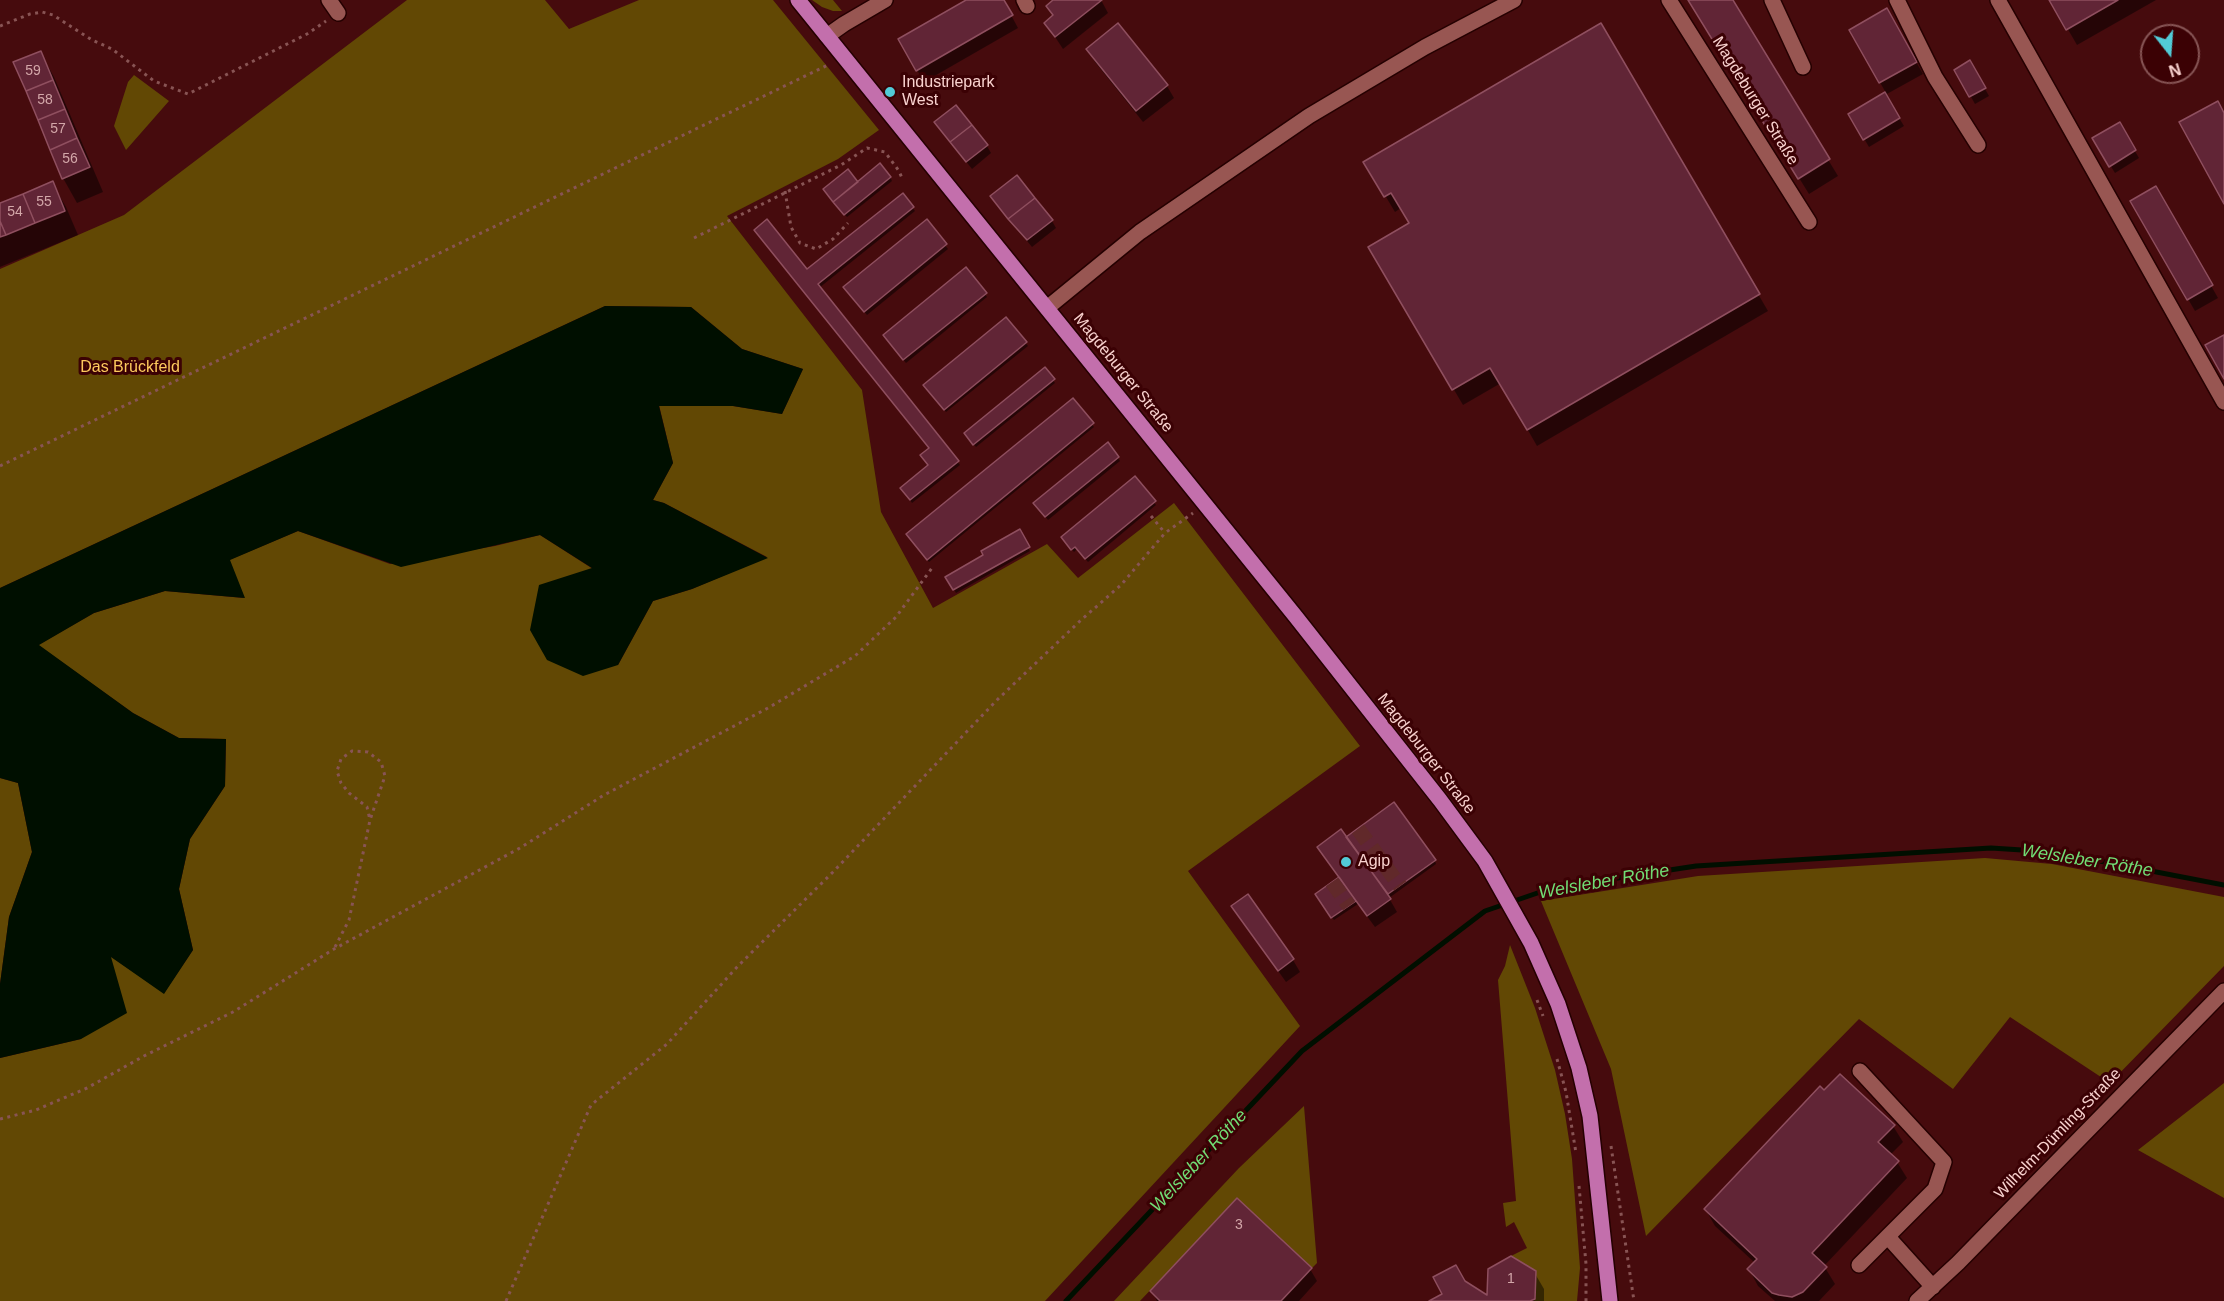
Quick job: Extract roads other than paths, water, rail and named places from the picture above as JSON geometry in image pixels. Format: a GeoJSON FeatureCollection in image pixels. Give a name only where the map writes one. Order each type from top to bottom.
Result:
{"type":"FeatureCollection","features":[{"type":"Feature","properties":{"kind":"main road","name":"Magdeburger Straße"},"geometry":{"type":"LineString","coordinates":[[798,0],[1205,503],[1440,800],[1485,861],[1521,922],[1558,1004],[1579,1068],[1590,1116],[1610,1301]]}},
{"type":"Feature","properties":{"kind":"street"},"geometry":{"type":"LineString","coordinates":[[328,0],[338,13]]}},
{"type":"Feature","properties":{"kind":"street"},"geometry":{"type":"LineString","coordinates":[[827,36],[885,0]]}},
{"type":"Feature","properties":{"kind":"street","name":"Magdeburger Straße"},"geometry":{"type":"LineString","coordinates":[[1047,308],[1140,232],[1309,116],[1425,47],[1514,0]]}},
{"type":"Feature","properties":{"kind":"street","name":"Magdeburger Straße"},"geometry":{"type":"LineString","coordinates":[[1669,0],[1809,222]]}},
{"type":"Feature","properties":{"kind":"street"},"geometry":{"type":"LineString","coordinates":[[1772,0],[1803,67]]}},
{"type":"Feature","properties":{"kind":"street"},"geometry":{"type":"LineString","coordinates":[[1897,0],[1935,77],[1978,146]]}},
{"type":"Feature","properties":{"kind":"street"},"geometry":{"type":"LineString","coordinates":[[1998,0],[2224,402]]}},
{"type":"Feature","properties":{"kind":"street","name":"Wilhelm-Dümling-Straße"},"geometry":{"type":"LineString","coordinates":[[1917,1301],[2224,990]]}},
{"type":"Feature","properties":{"kind":"street"},"geometry":{"type":"LineString","coordinates":[[1859,1265],[1935,1188],[1944,1162],[1860,1071]]}},
{"type":"Feature","properties":{"kind":"street"},"geometry":{"type":"LineString","coordinates":[[1888,1237],[1933,1287]]}},
{"type":"Feature","properties":{"kind":"waterway","name":"Welsleber Röthe"},"geometry":{"type":"LineString","coordinates":[[1066,1301],[1302,1051],[1485,911],[1552,888],[1696,866],[1991,848],[2053,852],[2224,885]]}},
{"type":"Feature","properties":{"kind":"tunnel"},"geometry":{"type":"LineString","coordinates":[[1358,829],[1400,886]]}},
{"type":"Feature","properties":{"kind":"tunnel"},"geometry":{"type":"LineString","coordinates":[[1332,882],[1349,906]]}},
{"type":"Feature","properties":{"kind":"place","name":"Industriepark West"},"geometry":{"type":"Point","coordinates":[890,92]}},
{"type":"Feature","properties":{"kind":"place","name":"Agip"},"geometry":{"type":"Point","coordinates":[1346,862]}},
{"type":"Feature","properties":{"kind":"park label","name":"Das Brückfeld"},"geometry":{"type":"Point","coordinates":[130,368]}}]}
